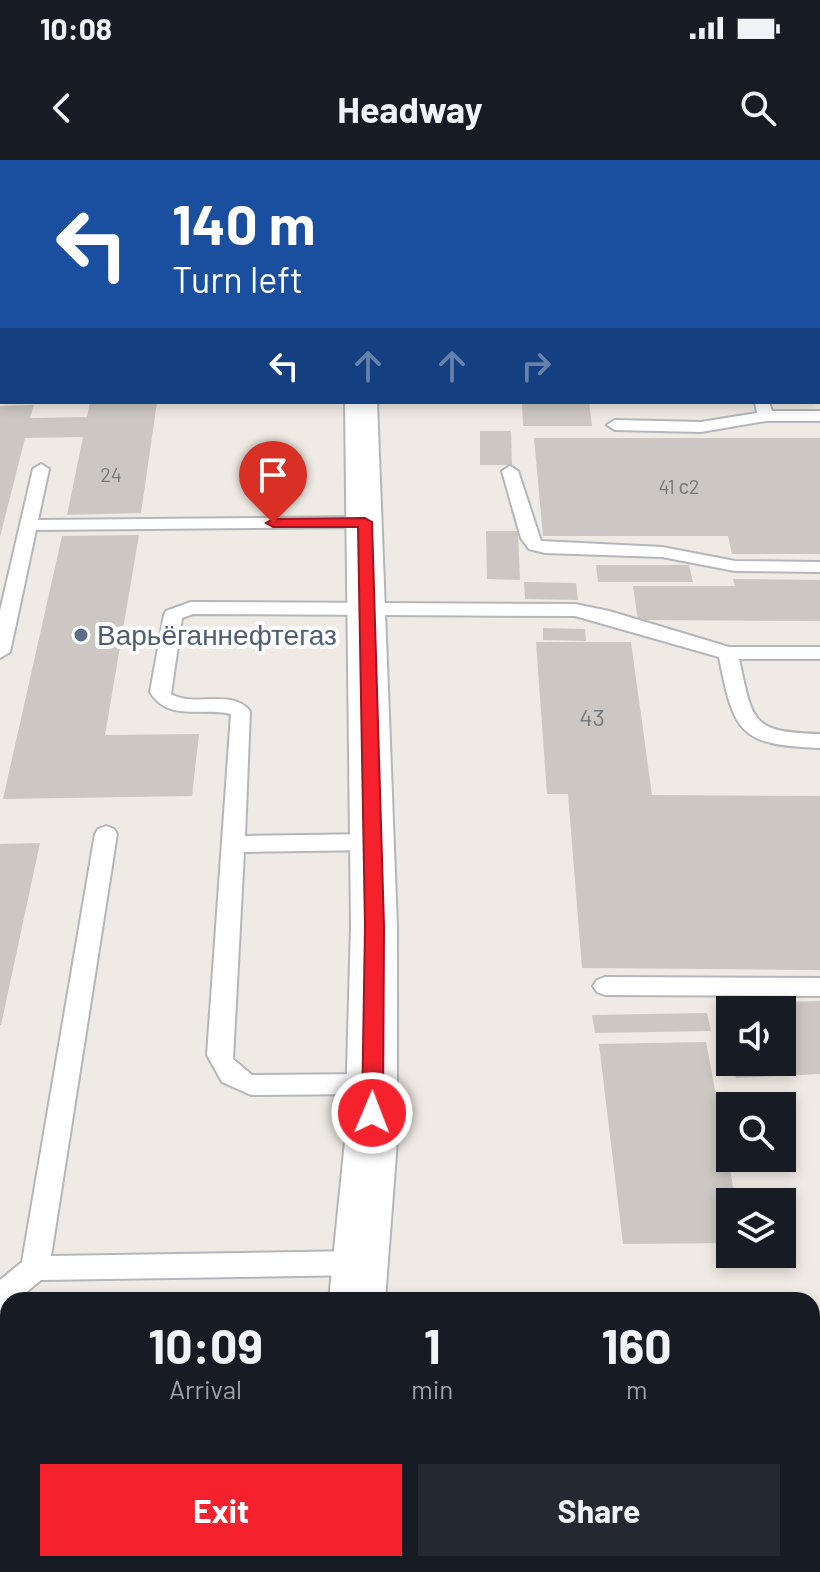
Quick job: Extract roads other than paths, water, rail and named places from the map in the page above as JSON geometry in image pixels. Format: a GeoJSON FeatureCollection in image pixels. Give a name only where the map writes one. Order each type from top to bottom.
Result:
{"type":"FeatureCollection","features":[{"type":"Feature","properties":{"kind":"street"},"geometry":{"type":"LineString","coordinates":[[358,1282],[373,1084],[373,842],[361,404]]}},
{"type":"Feature","properties":{"kind":"lane"},"geometry":{"type":"LineString","coordinates":[[615,425],[701,427],[764,409],[820,416]]}},
{"type":"Feature","properties":{"kind":"lane"},"geometry":{"type":"LineString","coordinates":[[0,652],[41,469]]}},
{"type":"Feature","properties":{"kind":"lane"},"geometry":{"type":"LineString","coordinates":[[510,471],[530,538],[535,545],[545,548],[662,552],[735,566],[820,567]]}},
{"type":"Feature","properties":{"kind":"lane"},"geometry":{"type":"LineString","coordinates":[[29,525],[365,522]]}},
{"type":"Feature","properties":{"kind":"lane"},"geometry":{"type":"LineString","coordinates":[[373,1084],[251,1085],[234,1079],[224,1070],[219,1055],[242,719],[240,711],[233,707],[179,705],[162,698],[160,692],[173,615],[191,608],[575,610],[602,615],[728,653],[820,653]]}},
{"type":"Feature","properties":{"kind":"lane"},"geometry":{"type":"LineString","coordinates":[[728,653],[740,707],[747,724],[758,735],[782,741],[820,741]]}},
{"type":"Feature","properties":{"kind":"lane"},"geometry":{"type":"LineString","coordinates":[[6,1292],[35,1268],[106,834]]}},
{"type":"Feature","properties":{"kind":"lane"},"geometry":{"type":"LineString","coordinates":[[234,844],[373,842]]}},
{"type":"Feature","properties":{"kind":"lane"},"geometry":{"type":"LineString","coordinates":[[605,986],[820,987]]}},
{"type":"Feature","properties":{"kind":"lane"},"geometry":{"type":"LineString","coordinates":[[35,1268],[358,1282]]}},
{"type":"Feature","properties":{"kind":"place","name":"Варьёганнефтегаз"},"geometry":{"type":"Point","coordinates":[81,635]}}]}
